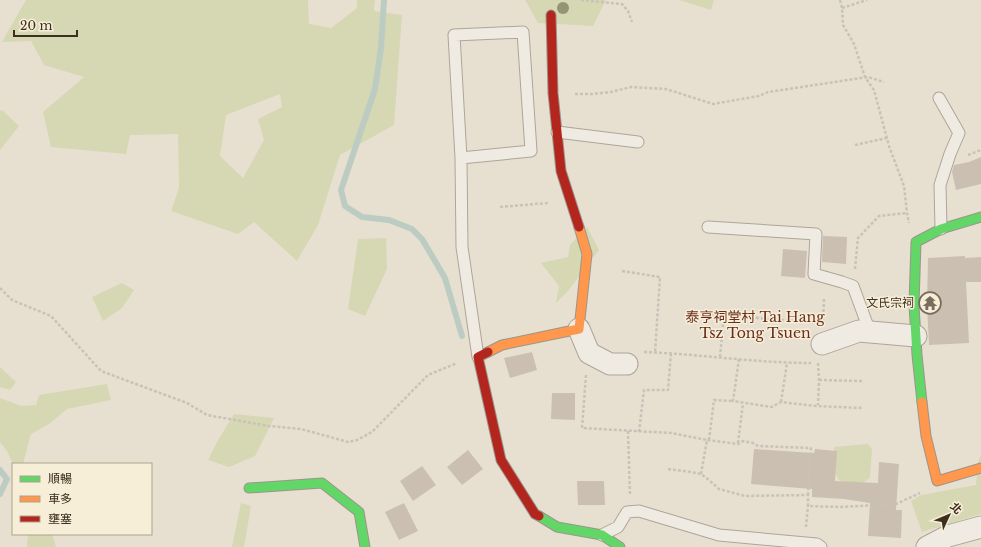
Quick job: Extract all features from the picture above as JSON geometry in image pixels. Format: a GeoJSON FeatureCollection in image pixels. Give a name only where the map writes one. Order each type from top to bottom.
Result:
{"type":"FeatureCollection","features":[{"type":"Feature","properties":{"kind":"street"},"geometry":{"type":"LineString","coordinates":[[551,15],[553,93],[561,171],[587,254],[579,329],[589,353],[610,364],[627,364]]}},
{"type":"Feature","properties":{"kind":"street"},"geometry":{"type":"LineString","coordinates":[[981,217],[941,229],[916,242],[914,305],[917,355],[926,436],[937,482],[981,468]]}},
{"type":"Feature","properties":{"kind":"street"},"geometry":{"type":"LineString","coordinates":[[579,329],[502,345],[478,357],[501,460],[536,514],[557,527],[597,541],[620,547]]}},
{"type":"Feature","properties":{"kind":"street"},"geometry":{"type":"LineString","coordinates":[[820,353],[859,331],[916,336]]}},
{"type":"Feature","properties":{"kind":"street"},"geometry":{"type":"LineString","coordinates":[[249,488],[322,484],[359,512],[365,547]]}},
{"type":"Feature","properties":{"kind":"street"},"geometry":{"type":"LineString","coordinates":[[927,547],[948,536],[981,527]]}},
{"type":"Feature","properties":{"kind":"lane"},"geometry":{"type":"LineString","coordinates":[[461,158],[531,151],[523,32],[454,35],[461,158],[462,248],[478,357]]}},
{"type":"Feature","properties":{"kind":"lane"},"geometry":{"type":"LineString","coordinates":[[939,98],[959,133],[950,154],[940,185],[941,229]]}},
{"type":"Feature","properties":{"kind":"lane"},"geometry":{"type":"LineString","coordinates":[[557,132],[638,142]]}},
{"type":"Feature","properties":{"kind":"lane"},"geometry":{"type":"LineString","coordinates":[[708,227],[816,234],[814,274],[853,286],[870,332]]}},
{"type":"Feature","properties":{"kind":"lane"},"geometry":{"type":"LineString","coordinates":[[597,541],[618,527],[627,512],[639,511],[719,535],[817,544],[821,547]]}},
{"type":"Feature","properties":{"kind":"path"},"geometry":{"type":"LineString","coordinates":[[581,0],[622,4],[628,11],[632,22]]}},
{"type":"Feature","properties":{"kind":"path"},"geometry":{"type":"LineString","coordinates":[[840,0],[843,25],[854,44],[865,77],[874,90],[887,138],[904,186],[907,213],[912,234],[916,242]]}},
{"type":"Feature","properties":{"kind":"path"},"geometry":{"type":"LineString","coordinates":[[842,8],[867,0]]}},
{"type":"Feature","properties":{"kind":"path"},"geometry":{"type":"LineString","coordinates":[[553,93],[592,94],[611,92],[632,87],[659,88],[713,104],[759,96],[768,92],[865,77],[884,82]]}},
{"type":"Feature","properties":{"kind":"path"},"geometry":{"type":"LineString","coordinates":[[855,145],[887,138]]}},
{"type":"Feature","properties":{"kind":"path"},"geometry":{"type":"LineString","coordinates":[[500,207],[570,201]]}},
{"type":"Feature","properties":{"kind":"path"},"geometry":{"type":"LineString","coordinates":[[853,286],[858,238],[879,216],[907,213]]}},
{"type":"Feature","properties":{"kind":"path"},"geometry":{"type":"LineString","coordinates":[[622,271],[660,277],[655,353]]}},
{"type":"Feature","properties":{"kind":"path"},"geometry":{"type":"LineString","coordinates":[[0,288],[12,300],[51,316],[101,371],[187,403],[208,415],[270,426],[301,429],[348,442],[357,440],[372,432],[428,375],[452,364],[478,357]]}},
{"type":"Feature","properties":{"kind":"path"},"geometry":{"type":"LineString","coordinates":[[711,314],[823,323]]}},
{"type":"Feature","properties":{"kind":"path"},"geometry":{"type":"LineString","coordinates":[[720,357],[724,315]]}},
{"type":"Feature","properties":{"kind":"path"},"geometry":{"type":"LineString","coordinates":[[627,364],[624,352],[671,353],[787,363],[820,353],[818,406]]}},
{"type":"Feature","properties":{"kind":"path"},"geometry":{"type":"LineString","coordinates":[[589,353],[586,372],[582,428],[671,433],[738,444],[743,441],[753,443],[758,446],[811,448],[808,506],[804,543]]}},
{"type":"Feature","properties":{"kind":"path"},"geometry":{"type":"LineString","coordinates":[[639,432],[644,390],[668,390],[671,353]]}},
{"type":"Feature","properties":{"kind":"path"},"geometry":{"type":"LineString","coordinates":[[733,401],[739,359]]}},
{"type":"Feature","properties":{"kind":"path"},"geometry":{"type":"LineString","coordinates":[[781,402],[787,363]]}},
{"type":"Feature","properties":{"kind":"path"},"geometry":{"type":"LineString","coordinates":[[819,380],[862,381]]}},
{"type":"Feature","properties":{"kind":"path"},"geometry":{"type":"LineString","coordinates":[[701,474],[714,400],[733,401],[772,407],[781,402],[816,406],[862,408]]}},
{"type":"Feature","properties":{"kind":"path"},"geometry":{"type":"LineString","coordinates":[[738,444],[744,403]]}},
{"type":"Feature","properties":{"kind":"path"},"geometry":{"type":"LineString","coordinates":[[628,431],[631,512]]}},
{"type":"Feature","properties":{"kind":"path"},"geometry":{"type":"LineString","coordinates":[[668,469],[701,474],[719,489],[745,496],[808,495]]}},
{"type":"Feature","properties":{"kind":"path"},"geometry":{"type":"LineString","coordinates":[[808,506],[840,507],[896,504],[929,489],[937,482]]}},
{"type":"Feature","properties":{"kind":"green space"},"geometry":{"type":"Polygon","coordinates":[[[26,0],[308,0],[309,24],[331,28],[357,8],[357,0],[375,0],[374,11],[402,15],[394,125],[340,155],[318,225],[297,261],[254,222],[238,234],[171,211],[179,188],[178,134],[130,135],[126,154],[51,147],[43,112],[84,77],[44,65],[31,41],[2,42],[26,0]],[[280,94],[226,115],[220,156],[243,178],[264,140],[258,119],[282,107],[280,94]]]}},
{"type":"Feature","properties":{"kind":"green space"},"geometry":{"type":"Polygon","coordinates":[[[525,0],[606,0],[593,26],[538,23],[525,0]]]}},
{"type":"Feature","properties":{"kind":"green space"},"geometry":{"type":"Polygon","coordinates":[[[679,0],[714,0],[711,10],[679,0]]]}},
{"type":"Feature","properties":{"kind":"green space"},"geometry":{"type":"Polygon","coordinates":[[[2,110],[19,126],[0,150],[0,111],[2,110]]]}},
{"type":"Feature","properties":{"kind":"green space"},"geometry":{"type":"Polygon","coordinates":[[[587,227],[599,250],[568,291],[556,303],[559,286],[541,263],[568,257],[570,245],[587,227]]]}},
{"type":"Feature","properties":{"kind":"green space"},"geometry":{"type":"Polygon","coordinates":[[[386,238],[387,269],[365,316],[348,309],[358,239],[386,238]]]}},
{"type":"Feature","properties":{"kind":"green space"},"geometry":{"type":"Polygon","coordinates":[[[122,283],[134,290],[122,308],[103,321],[92,297],[122,283]]]}},
{"type":"Feature","properties":{"kind":"green space"},"geometry":{"type":"Polygon","coordinates":[[[0,367],[16,382],[10,390],[0,387],[0,367]]]}},
{"type":"Feature","properties":{"kind":"green space"},"geometry":{"type":"Polygon","coordinates":[[[107,384],[111,400],[67,409],[49,424],[31,434],[23,463],[13,463],[7,451],[0,442],[0,398],[21,406],[36,405],[39,395],[107,384]]]}},
{"type":"Feature","properties":{"kind":"green space"},"geometry":{"type":"Polygon","coordinates":[[[234,414],[274,418],[255,456],[229,467],[208,460],[234,414]]]}},
{"type":"Feature","properties":{"kind":"green space"},"geometry":{"type":"Polygon","coordinates":[[[868,444],[872,449],[870,478],[854,488],[842,484],[834,472],[834,447],[868,444]]]}},
{"type":"Feature","properties":{"kind":"green space"},"geometry":{"type":"Polygon","coordinates":[[[981,454],[981,514],[922,532],[911,501],[921,495],[976,485],[978,463],[981,454]]]}},
{"type":"Feature","properties":{"kind":"green space"},"geometry":{"type":"Polygon","coordinates":[[[241,503],[251,506],[244,547],[232,547],[241,503]]]}},
{"type":"Feature","properties":{"kind":"green space"},"geometry":{"type":"Polygon","coordinates":[[[28,535],[52,535],[56,547],[27,547],[28,535]]]}},
{"type":"Feature","properties":{"kind":"building"},"geometry":{"type":"Polygon","coordinates":[[[981,157],[981,184],[956,190],[952,172],[954,165],[969,162],[981,157]]]}},
{"type":"Feature","properties":{"kind":"building"},"geometry":{"type":"Polygon","coordinates":[[[823,236],[847,237],[846,264],[822,262],[823,236]]]}},
{"type":"Feature","properties":{"kind":"building"},"geometry":{"type":"Polygon","coordinates":[[[783,249],[807,251],[805,278],[781,276],[783,249]]]}},
{"type":"Feature","properties":{"kind":"building","name":"文氏宗祠"},"geometry":{"type":"Polygon","coordinates":[[[965,256],[965,258],[981,257],[981,282],[966,282],[969,343],[929,345],[927,305],[928,258],[965,256]]]}},
{"type":"Feature","properties":{"kind":"building"},"geometry":{"type":"Polygon","coordinates":[[[532,352],[537,370],[510,378],[504,358],[532,352]]]}},
{"type":"Feature","properties":{"kind":"building"},"geometry":{"type":"Polygon","coordinates":[[[552,393],[575,393],[575,420],[551,419],[552,393]]]}},
{"type":"Feature","properties":{"kind":"building"},"geometry":{"type":"Polygon","coordinates":[[[754,449],[814,453],[815,449],[837,451],[835,481],[878,483],[879,462],[899,464],[896,510],[902,510],[901,538],[868,536],[870,503],[844,499],[812,497],[812,489],[751,484],[754,449]]]}},
{"type":"Feature","properties":{"kind":"building"},"geometry":{"type":"Polygon","coordinates":[[[468,450],[483,469],[462,485],[447,467],[468,450]]]}},
{"type":"Feature","properties":{"kind":"building"},"geometry":{"type":"Polygon","coordinates":[[[422,466],[436,485],[413,501],[400,481],[422,466]]]}},
{"type":"Feature","properties":{"kind":"building"},"geometry":{"type":"Polygon","coordinates":[[[577,481],[604,481],[605,505],[578,505],[577,481]]]}},
{"type":"Feature","properties":{"kind":"building"},"geometry":{"type":"Polygon","coordinates":[[[404,503],[418,531],[399,540],[385,512],[404,503]]]}},
{"type":"Feature","properties":{"kind":"waterway"},"geometry":{"type":"LineString","coordinates":[[384,0],[381,48],[375,89],[341,190],[345,206],[362,217],[389,220],[412,229],[422,239],[445,278],[462,336]]}},
{"type":"Feature","properties":{"kind":"waterway"},"geometry":{"type":"LineString","coordinates":[[0,470],[7,479],[0,494]]}},
{"type":"Feature","properties":{"kind":"traffic: fast"},"geometry":{"type":"LineString","coordinates":[[922,402],[914,305],[916,242],[941,229],[981,217]]}},
{"type":"Feature","properties":{"kind":"traffic: fast"},"geometry":{"type":"LineString","coordinates":[[249,488],[322,483],[359,512],[365,547]]}},
{"type":"Feature","properties":{"kind":"traffic: fast"},"geometry":{"type":"LineString","coordinates":[[539,516],[557,527],[602,535],[620,547]]}},
{"type":"Feature","properties":{"kind":"traffic: slow"},"geometry":{"type":"LineString","coordinates":[[488,352],[502,345],[579,329],[587,254],[579,227]]}},
{"type":"Feature","properties":{"kind":"traffic: slow"},"geometry":{"type":"LineString","coordinates":[[922,402],[926,436],[937,481],[981,468]]}},
{"type":"Feature","properties":{"kind":"traffic: jam"},"geometry":{"type":"LineString","coordinates":[[551,15],[553,93],[561,171],[579,227]]}},
{"type":"Feature","properties":{"kind":"traffic: jam"},"geometry":{"type":"LineString","coordinates":[[488,352],[478,357],[501,460],[535,514],[539,516]]}},
{"type":"Feature","properties":{"kind":"place","name":"文氏宗祠"},"geometry":{"type":"Point","coordinates":[930,303]}},
{"type":"Feature","properties":{"kind":"district","name":"泰亨祠堂村 Tai Hang Tsz Tong Tsuen"},"geometry":{"type":"Point","coordinates":[755,326]}}]}
